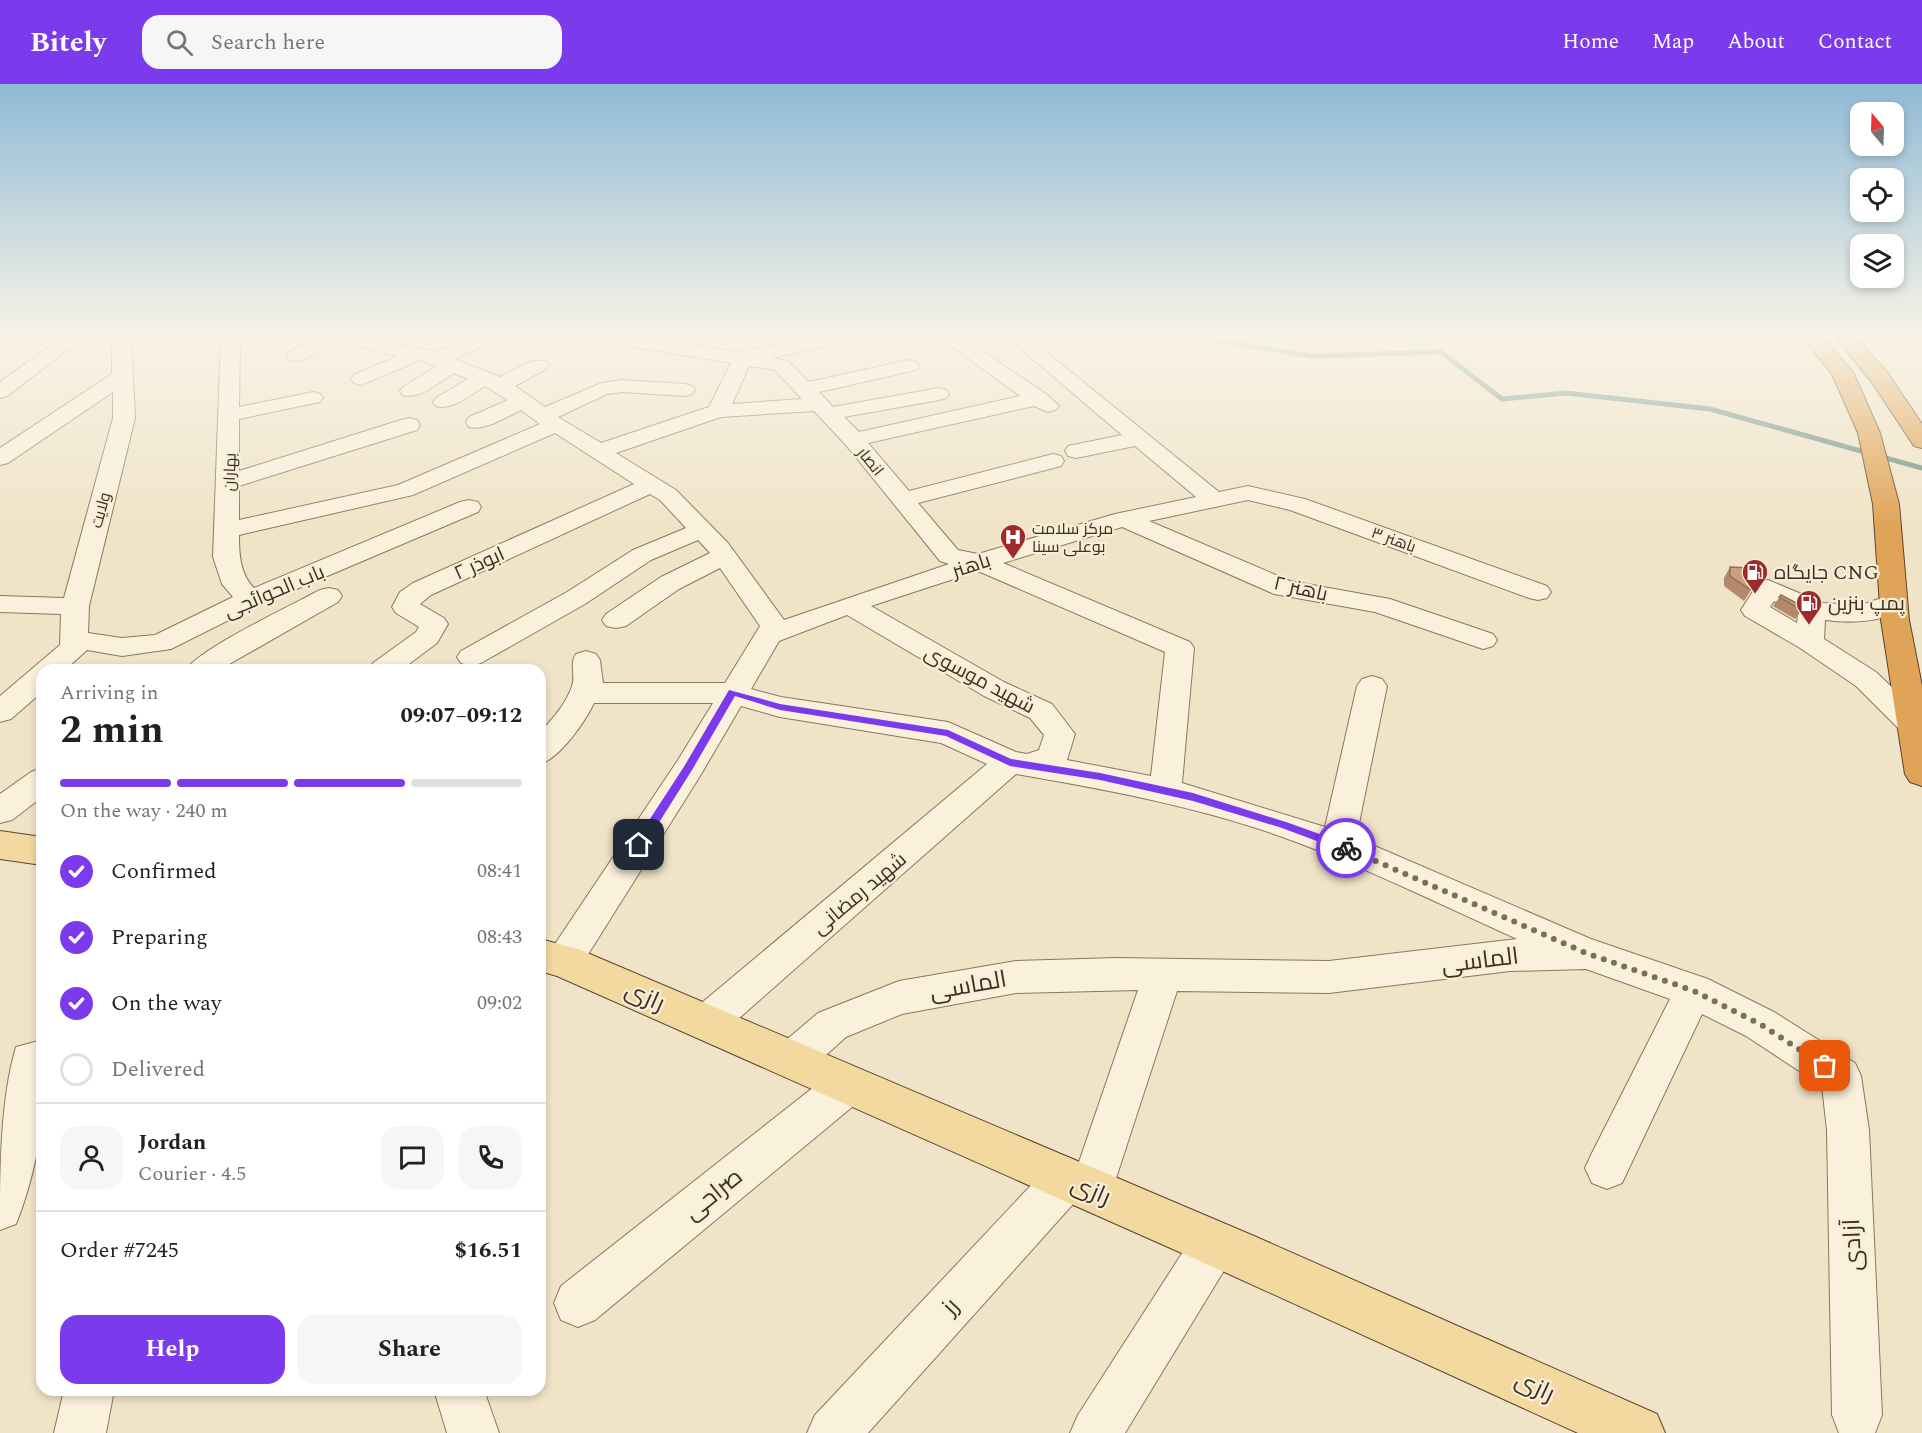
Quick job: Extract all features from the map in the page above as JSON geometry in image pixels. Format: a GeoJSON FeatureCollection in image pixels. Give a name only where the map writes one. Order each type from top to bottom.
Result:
{"type":"FeatureCollection","features":[{"type":"Feature","properties":{"kind":"highway"},"geometry":{"type":"LineString","coordinates":[[1855,401],[1869,433],[1886,504],[1893,602],[1922,774]]}},
{"type":"Feature","properties":{"kind":"highway"},"geometry":{"type":"LineString","coordinates":[[1894,401],[1922,441]]}},
{"type":"Feature","properties":{"kind":"main road"},"geometry":{"type":"LineString","coordinates":[[1,838],[36,849]]}},
{"type":"Feature","properties":{"kind":"main road","name":"رازی"},"geometry":{"type":"LineString","coordinates":[[552,958],[1215,1243],[1638,1433]]}},
{"type":"Feature","properties":{"kind":"street"},"geometry":{"type":"LineString","coordinates":[[0,458],[86,401]]}},
{"type":"Feature","properties":{"kind":"street","name":"ولایت"},"geometry":{"type":"LineString","coordinates":[[74,639],[75,606],[124,418],[124,401]]}},
{"type":"Feature","properties":{"kind":"street","name":"بهاران"},"geometry":{"type":"LineString","coordinates":[[230,401],[226,557],[235,584],[250,599]]}},
{"type":"Feature","properties":{"kind":"street"},"geometry":{"type":"LineString","coordinates":[[230,415],[299,401]]}},
{"type":"Feature","properties":{"kind":"street"},"geometry":{"type":"LineString","coordinates":[[477,422],[523,401],[549,420],[652,484],[668,495],[724,556],[774,626],[688,768],[552,958]]}},
{"type":"Feature","properties":{"kind":"street"},"geometry":{"type":"LineString","coordinates":[[227,530],[405,490],[439,476],[582,401]]}},
{"type":"Feature","properties":{"kind":"street"},"geometry":{"type":"LineString","coordinates":[[718,411],[723,401]]}},
{"type":"Feature","properties":{"kind":"street"},"geometry":{"type":"LineString","coordinates":[[600,451],[718,411],[833,401]]}},
{"type":"Feature","properties":{"kind":"street"},"geometry":{"type":"LineString","coordinates":[[854,440],[1046,404],[1042,401]]}},
{"type":"Feature","properties":{"kind":"street"},"geometry":{"type":"LineString","coordinates":[[1094,401],[1214,500]]}},
{"type":"Feature","properties":{"kind":"street","name":"انصار"},"geometry":{"type":"LineString","coordinates":[[817,402],[854,440],[949,556],[979,562],[1180,648],[1165,791]]}},
{"type":"Feature","properties":{"kind":"street"},"geometry":{"type":"LineString","coordinates":[[1121,423],[1081,441],[1139,438]]}},
{"type":"Feature","properties":{"kind":"street"},"geometry":{"type":"LineString","coordinates":[[228,482],[409,425]]}},
{"type":"Feature","properties":{"kind":"street"},"geometry":{"type":"LineString","coordinates":[[903,500],[1053,461]]}},
{"type":"Feature","properties":{"kind":"street"},"geometry":{"type":"LineString","coordinates":[[439,476],[463,505]]}},
{"type":"Feature","properties":{"kind":"street","name":"ابوذر ۲"},"geometry":{"type":"LineString","coordinates":[[391,664],[427,637],[434,624],[406,607],[409,598],[422,589],[652,484]]}},
{"type":"Feature","properties":{"kind":"street"},"geometry":{"type":"LineString","coordinates":[[405,490],[463,505]]}},
{"type":"Feature","properties":{"kind":"street","name":"باهنر"},"geometry":{"type":"LineString","coordinates":[[768,635],[849,605],[979,562],[1124,519],[1248,493]]}},
{"type":"Feature","properties":{"kind":"street","name":"باهنر ۳"},"geometry":{"type":"LineString","coordinates":[[1248,493],[1297,504],[1538,592]]}},
{"type":"Feature","properties":{"kind":"street","name":"باب الحوائجی"},"geometry":{"type":"LineString","coordinates":[[74,639],[122,647],[161,643],[250,599],[463,505]]}},
{"type":"Feature","properties":{"kind":"street","name":"باهنر ۲"},"geometry":{"type":"LineString","coordinates":[[1124,519],[1283,588],[1380,605],[1483,640]]}},
{"type":"Feature","properties":{"kind":"street"},"geometry":{"type":"LineString","coordinates":[[481,664],[642,555],[701,530]]}},
{"type":"Feature","properties":{"kind":"street"},"geometry":{"type":"LineString","coordinates":[[616,620],[670,583],[724,556]]}},
{"type":"Feature","properties":{"kind":"street"},"geometry":{"type":"LineString","coordinates":[[1893,602],[1876,611],[1847,615],[1812,610],[1768,588],[1755,610],[1853,669],[1884,695],[1912,724]]}},
{"type":"Feature","properties":{"kind":"street"},"geometry":{"type":"LineString","coordinates":[[209,664],[329,596]]}},
{"type":"Feature","properties":{"kind":"street","name":"شهید موسوی"},"geometry":{"type":"LineString","coordinates":[[849,605],[994,689],[1041,711],[1060,734],[1052,758],[1018,764]]}},
{"type":"Feature","properties":{"kind":"street"},"geometry":{"type":"LineString","coordinates":[[3,607],[75,606]]}},
{"type":"Feature","properties":{"kind":"street"},"geometry":{"type":"LineString","coordinates":[[1810,642],[1812,610]]}},
{"type":"Feature","properties":{"kind":"street"},"geometry":{"type":"LineString","coordinates":[[1847,615],[1853,669]]}},
{"type":"Feature","properties":{"kind":"street"},"geometry":{"type":"LineString","coordinates":[[55,664],[74,648],[74,639]]}},
{"type":"Feature","properties":{"kind":"street"},"geometry":{"type":"LineString","coordinates":[[546,746],[574,713],[588,684],[585,660]]}},
{"type":"Feature","properties":{"kind":"street"},"geometry":{"type":"LineString","coordinates":[[0,712],[36,681]]}},
{"type":"Feature","properties":{"kind":"street"},"geometry":{"type":"LineString","coordinates":[[1338,845],[1372,686]]}},
{"type":"Feature","properties":{"kind":"street"},"geometry":{"type":"LineString","coordinates":[[583,693],[732,693],[780,707],[948,733],[1018,764],[1100,777],[1165,791],[1270,821],[1338,845],[1586,953]]}},
{"type":"Feature","properties":{"kind":"street","name":"شهید رمضانی"},"geometry":{"type":"LineString","coordinates":[[706,1023],[1018,764]]}},
{"type":"Feature","properties":{"kind":"street"},"geometry":{"type":"LineString","coordinates":[[1,838],[36,788]]}},
{"type":"Feature","properties":{"kind":"street","name":"الماسی"},"geometry":{"type":"LineString","coordinates":[[792,1060],[832,1025],[899,998],[1016,977],[1163,974],[1329,977],[1510,955],[1586,953],[1694,991],[1760,1024],[1841,1076]]}},
{"type":"Feature","properties":{"kind":"street"},"geometry":{"type":"LineString","coordinates":[[1079,1185],[1163,974]]}},
{"type":"Feature","properties":{"kind":"street"},"geometry":{"type":"LineString","coordinates":[[1607,1168],[1694,991]]}},
{"type":"Feature","properties":{"kind":"street"},"geometry":{"type":"LineString","coordinates":[[0,1208],[8,1144],[30,1060],[36,1059]]}},
{"type":"Feature","properties":{"kind":"street","name":"آزادی"},"geometry":{"type":"LineString","coordinates":[[1841,1076],[1848,1130],[1857,1415]]}},
{"type":"Feature","properties":{"kind":"street","name":"صراحی"},"geometry":{"type":"LineString","coordinates":[[578,1303],[848,1085]]}},
{"type":"Feature","properties":{"kind":"street","name":"رز"},"geometry":{"type":"LineString","coordinates":[[833,1433],[1079,1185]]}},
{"type":"Feature","properties":{"kind":"street"},"geometry":{"type":"LineString","coordinates":[[1096,1433],[1215,1243]]}},
{"type":"Feature","properties":{"kind":"street"},"geometry":{"type":"LineString","coordinates":[[80,1433],[88,1396]]}},
{"type":"Feature","properties":{"kind":"street"},"geometry":{"type":"LineString","coordinates":[[461,1396],[473,1433]]}},
{"type":"Feature","properties":{"kind":"building"},"geometry":{"type":"Polygon","coordinates":[[[1730,567],[1751,568],[1762,573],[1751,590],[1730,576],[1730,567]]]}},
{"type":"Feature","properties":{"kind":"building"},"geometry":{"type":"Polygon","coordinates":[[[1781,595],[1802,606],[1802,610],[1779,597],[1781,595]]]}},
{"type":"Feature","properties":{"kind":"waterway"},"geometry":{"type":"LineString","coordinates":[[1638,401],[1710,409],[1922,468]]}},
{"type":"Feature","properties":{"kind":"way so far"},"geometry":{"type":"LineString","coordinates":[[1346,848],[1586,953],[1694,991],[1760,1024],[1825,1066]]}},
{"type":"Feature","properties":{"kind":"place","name":"مرکز سلامت بوعلی سینا"},"geometry":{"type":"Point","coordinates":[1013,560]}},
{"type":"Feature","properties":{"kind":"place","name":"جایگاه CNG"},"geometry":{"type":"Point","coordinates":[1755,595]}},
{"type":"Feature","properties":{"kind":"place","name":"پمپ بنزین"},"geometry":{"type":"Point","coordinates":[1809,626]}},
{"type":"Feature","properties":{"kind":"route"},"geometry":{"type":"LineString","coordinates":[[639,845],[732,693],[780,707],[948,733],[1010,762],[1100,777],[1193,797],[1285,825],[1346,848]]}}]}
